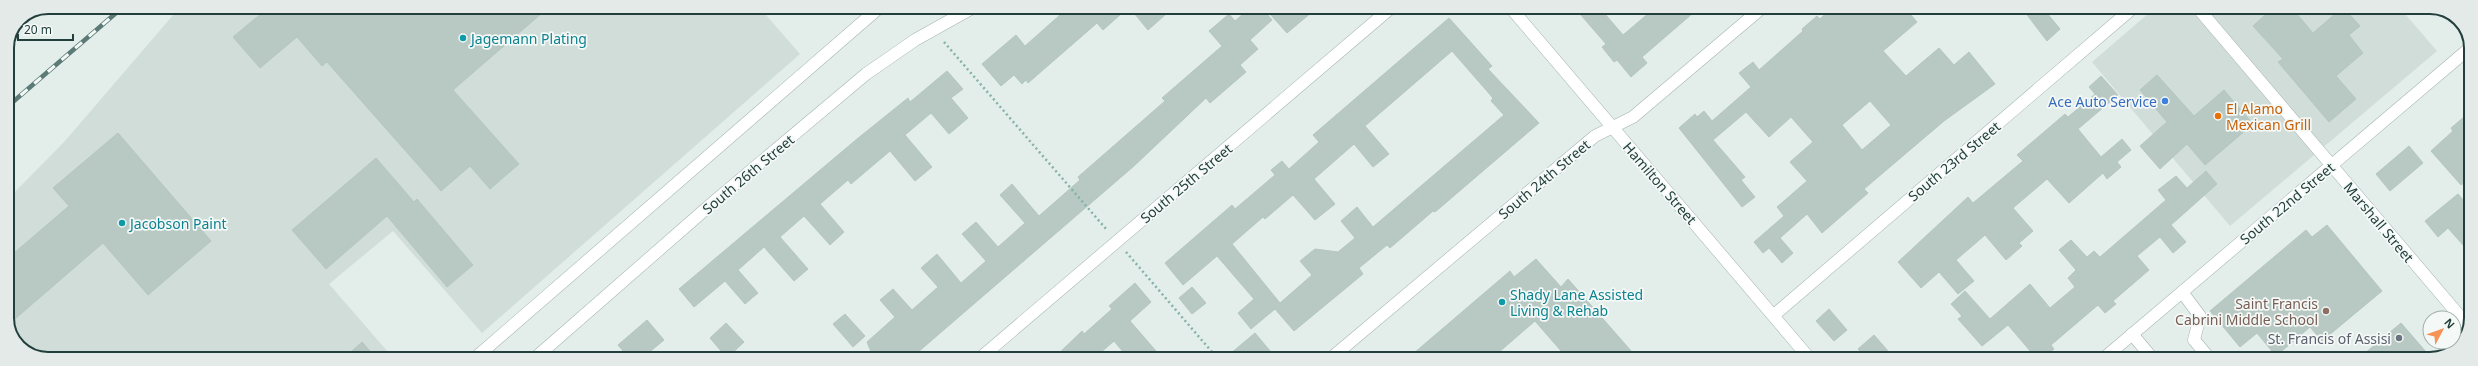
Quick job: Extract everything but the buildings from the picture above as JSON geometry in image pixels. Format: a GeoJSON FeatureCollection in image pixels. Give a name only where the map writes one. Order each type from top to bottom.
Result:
{"type":"FeatureCollection","features":[{"type":"Feature","properties":{"kind":"street"},"geometry":{"type":"LineString","coordinates":[[482,352],[872,14]]}},
{"type":"Feature","properties":{"kind":"street","name":"South 26th Street"},"geometry":{"type":"LineString","coordinates":[[542,352],[716,200],[866,74],[933,30],[962,14]]}},
{"type":"Feature","properties":{"kind":"street","name":"South 25th Street"},"geometry":{"type":"LineString","coordinates":[[987,352],[1384,14]]}},
{"type":"Feature","properties":{"kind":"street","name":"Hamilton Street"},"geometry":{"type":"LineString","coordinates":[[1516,14],[1804,352]]}},
{"type":"Feature","properties":{"kind":"street","name":"South 24th Street"},"geometry":{"type":"LineString","coordinates":[[1338,352],[1596,136],[1613,129],[1633,117],[1755,14]]}},
{"type":"Feature","properties":{"kind":"street","name":"South 23rd Street"},"geometry":{"type":"LineString","coordinates":[[1774,315],[2126,14]]}},
{"type":"Feature","properties":{"kind":"street","name":"Marshall Street"},"geometry":{"type":"LineString","coordinates":[[2203,14],[2464,321]]}},
{"type":"Feature","properties":{"kind":"street","name":"South 22nd Street"},"geometry":{"type":"LineString","coordinates":[[2111,352],[2464,53]]}},
{"type":"Feature","properties":{"kind":"street"},"geometry":{"type":"LineString","coordinates":[[2182,292],[2200,316],[2194,340],[2204,352]]}},
{"type":"Feature","properties":{"kind":"street"},"geometry":{"type":"LineString","coordinates":[[2132,334],[2147,352]]}},
{"type":"Feature","properties":{"kind":"path"},"geometry":{"type":"LineString","coordinates":[[933,30],[1212,352]]}},
{"type":"Feature","properties":{"kind":"shaded area"},"geometry":{"type":"Polygon","coordinates":[[[174,14],[767,14],[766,15],[800,54],[482,333],[393,231],[329,284],[388,352],[43,352],[33,349],[24,342],[17,333],[14,320],[14,193],[65,141],[174,14]]]}},
{"type":"Feature","properties":{"kind":"shaded area"},"geometry":{"type":"Polygon","coordinates":[[[2148,14],[2405,14],[2437,51],[2230,226],[2092,62],[2148,14]]]}},
{"type":"Feature","properties":{"kind":"railway"},"geometry":{"type":"LineString","coordinates":[[14,101],[115,14]]}},
{"type":"Feature","properties":{"kind":"place","name":"Jagemann Plating"},"geometry":{"type":"Point","coordinates":[463,38]}},
{"type":"Feature","properties":{"kind":"place","name":"Ace Auto Service"},"geometry":{"type":"Point","coordinates":[2165,101]}},
{"type":"Feature","properties":{"kind":"place","name":"El Alamo Mexican Grill"},"geometry":{"type":"Point","coordinates":[2218,116]}},
{"type":"Feature","properties":{"kind":"place","name":"Jacobson Paint"},"geometry":{"type":"Point","coordinates":[122,223]}},
{"type":"Feature","properties":{"kind":"place","name":"Shady Lane Assisted Living & Rehab"},"geometry":{"type":"Point","coordinates":[1502,302]}},
{"type":"Feature","properties":{"kind":"place","name":"Saint Francis Cabrini Middle School"},"geometry":{"type":"Point","coordinates":[2326,311]}},
{"type":"Feature","properties":{"kind":"place","name":"St. Francis of Assisi"},"geometry":{"type":"Point","coordinates":[2399,338]}}]}
